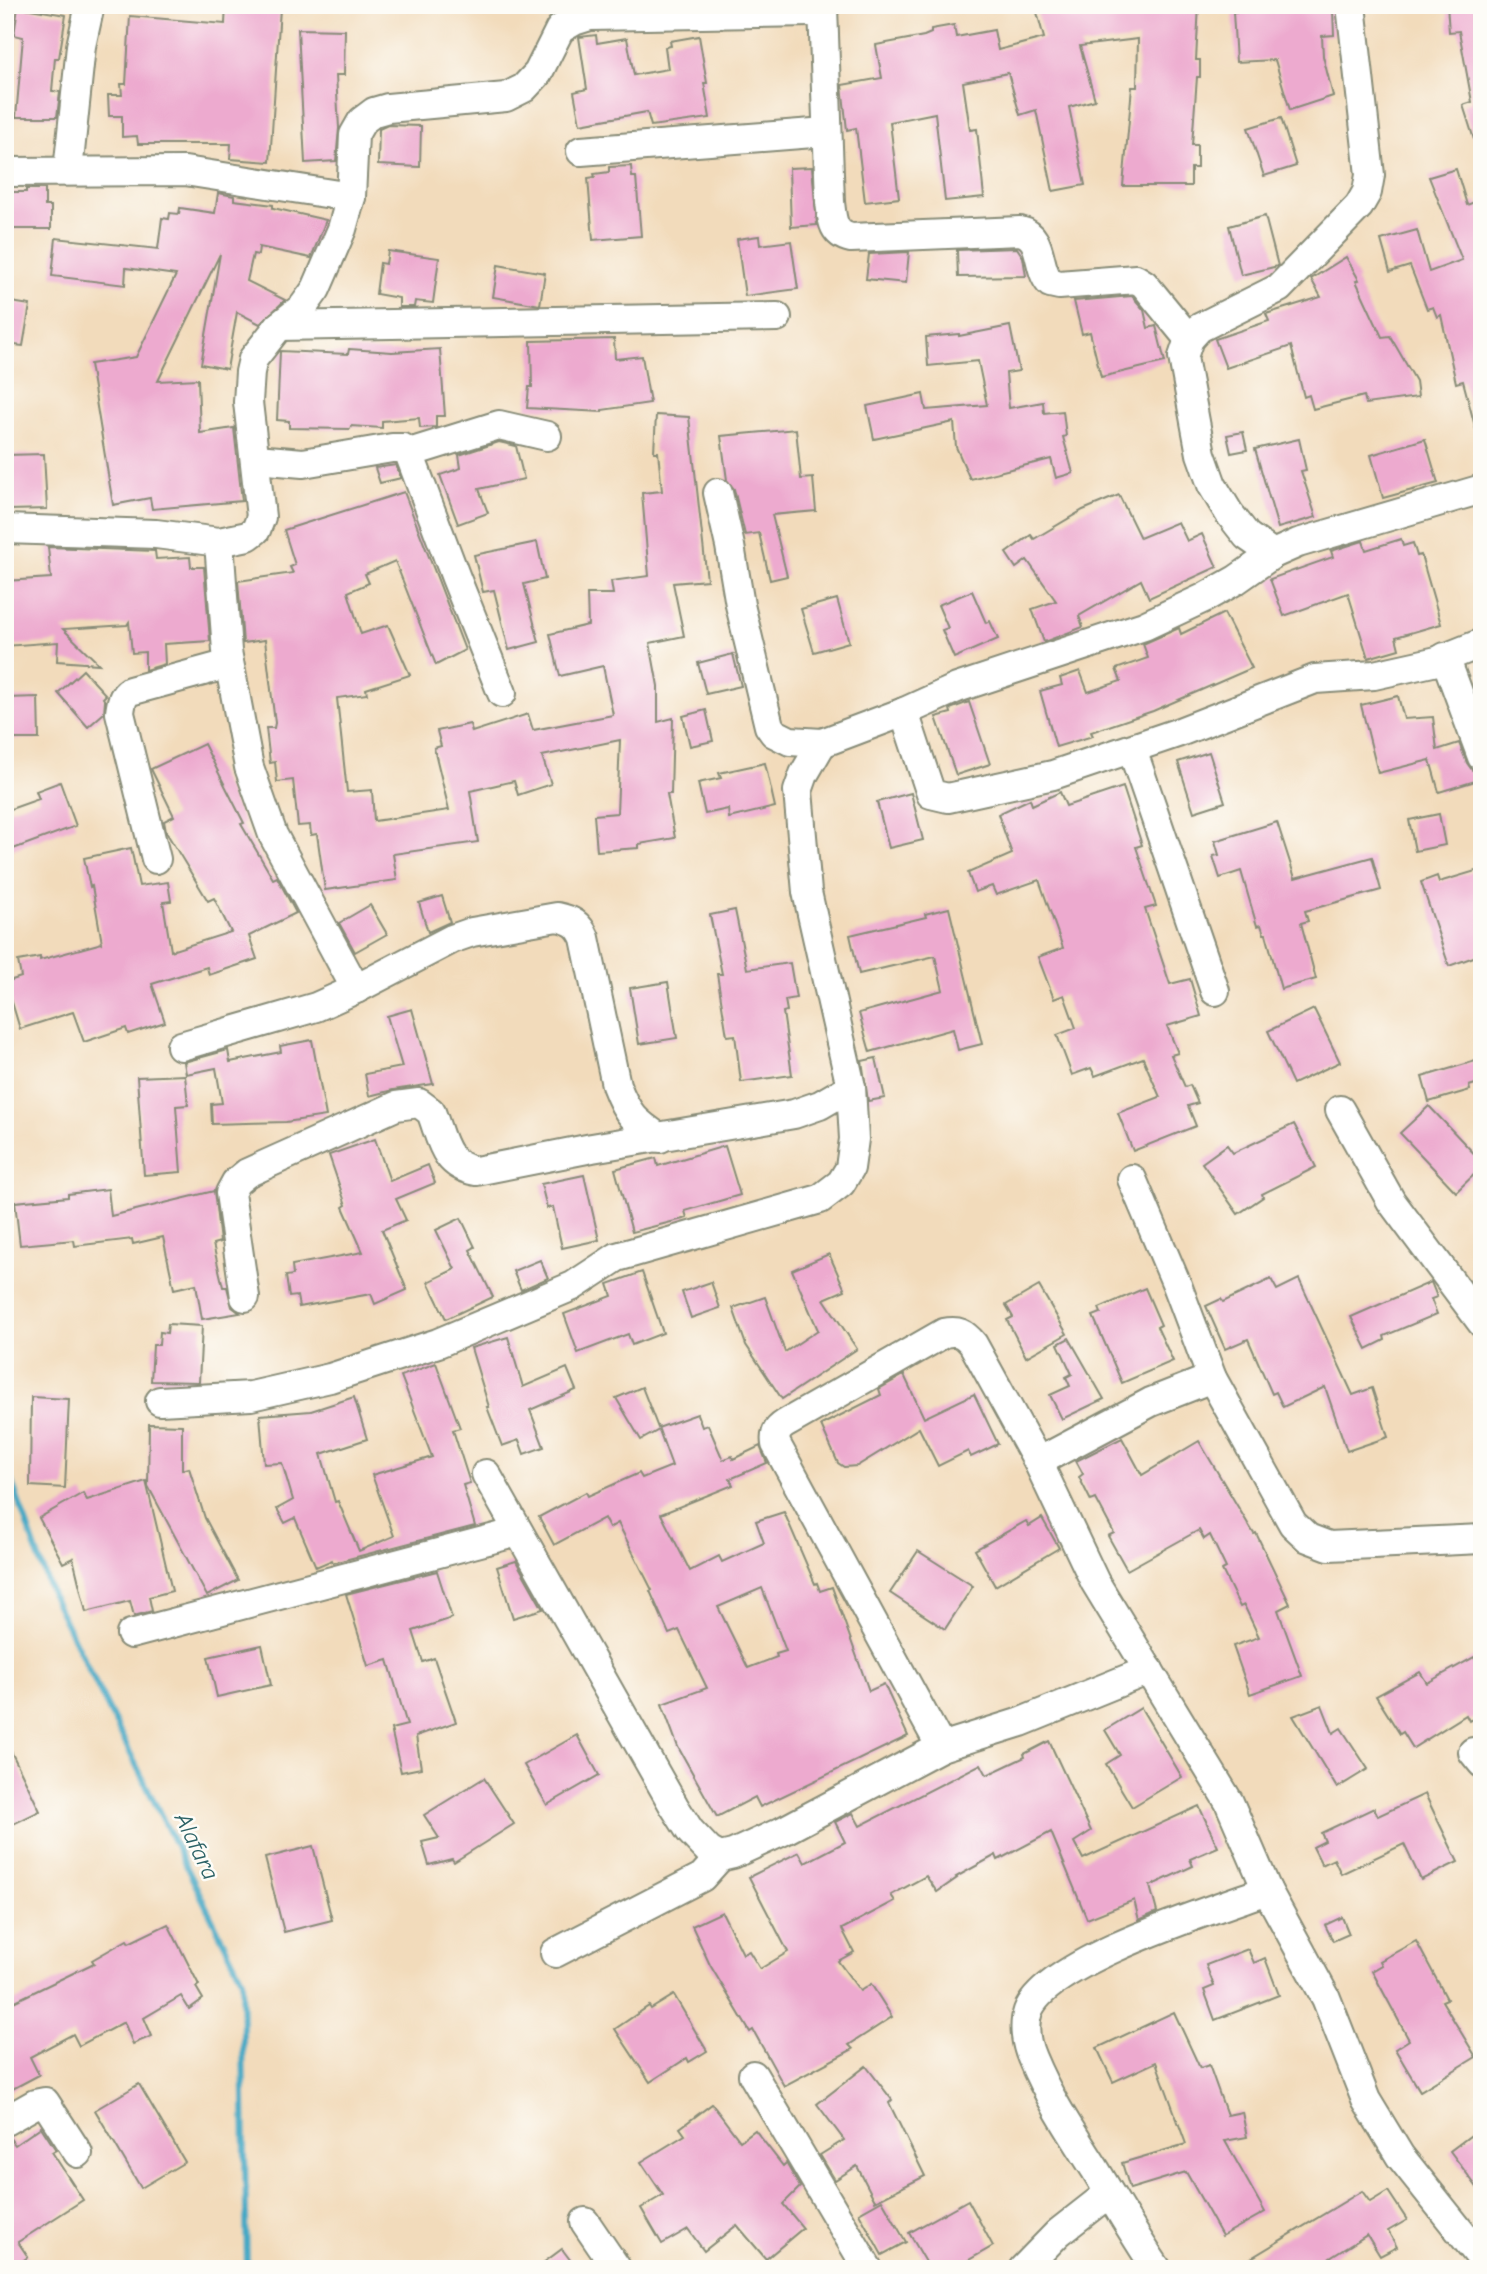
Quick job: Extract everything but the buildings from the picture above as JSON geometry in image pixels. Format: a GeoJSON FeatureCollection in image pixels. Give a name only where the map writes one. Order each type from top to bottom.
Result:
{"type":"FeatureCollection","features":[{"type":"Feature","properties":{"kind":"street"},"geometry":{"type":"LineString","coordinates":[[68,171],[81,46],[90,5]]}},
{"type":"Feature","properties":{"kind":"street"},"geometry":{"type":"LineString","coordinates":[[1273,554],[1247,536],[1212,485],[1201,454],[1183,357],[1189,339],[1199,328],[1279,288],[1359,206],[1367,192],[1370,175],[1351,5]]}},
{"type":"Feature","properties":{"kind":"street"},"geometry":{"type":"LineString","coordinates":[[5,529],[156,534],[219,542],[248,536],[257,530],[261,517],[248,401],[253,359],[279,326],[303,307],[316,289],[342,229],[351,197],[355,135],[362,121],[374,112],[388,108],[506,97],[524,88],[538,73],[560,29],[574,20],[590,16],[812,12],[824,6],[830,202],[834,226],[841,235],[851,238],[1020,231],[1028,233],[1035,241],[1043,273],[1050,282],[1059,285],[1136,279],[1144,284],[1189,339]]}},
{"type":"Feature","properties":{"kind":"street"},"geometry":{"type":"LineString","coordinates":[[582,150],[826,132]]}},
{"type":"Feature","properties":{"kind":"street"},"geometry":{"type":"LineString","coordinates":[[5,172],[185,171],[351,197]]}},
{"type":"Feature","properties":{"kind":"street"},"geometry":{"type":"LineString","coordinates":[[279,326],[777,317]]}},
{"type":"Feature","properties":{"kind":"street"},"geometry":{"type":"LineString","coordinates":[[409,453],[499,425],[547,436]]}},
{"type":"Feature","properties":{"kind":"street"},"geometry":{"type":"LineString","coordinates":[[256,459],[303,463],[392,448],[403,448],[409,453],[502,693]]}},
{"type":"Feature","properties":{"kind":"street"},"geometry":{"type":"LineString","coordinates":[[718,493],[740,605],[769,726],[774,733],[790,741],[822,743],[904,712],[957,688],[1144,626],[1236,580],[1273,554],[1298,543],[1482,489]]}},
{"type":"Feature","properties":{"kind":"street"},"geometry":{"type":"LineString","coordinates":[[219,542],[229,664],[249,767],[273,835],[356,989]]}},
{"type":"Feature","properties":{"kind":"street"},"geometry":{"type":"LineString","coordinates":[[904,712],[931,794],[948,798],[1053,775],[1177,733],[1315,679],[1374,675],[1446,657],[1482,643]]}},
{"type":"Feature","properties":{"kind":"street"},"geometry":{"type":"LineString","coordinates":[[1446,657],[1482,757]]}},
{"type":"Feature","properties":{"kind":"street"},"geometry":{"type":"LineString","coordinates":[[156,859],[120,713],[125,694],[229,664]]}},
{"type":"Feature","properties":{"kind":"street"},"geometry":{"type":"LineString","coordinates":[[160,1401],[251,1396],[330,1378],[438,1343],[573,1286],[617,1257],[820,1199],[841,1183],[850,1168],[854,1139],[851,1087],[807,892],[798,791],[804,774],[822,743]]}},
{"type":"Feature","properties":{"kind":"street"},"geometry":{"type":"LineString","coordinates":[[1132,749],[1215,991]]}},
{"type":"Feature","properties":{"kind":"street"},"geometry":{"type":"LineString","coordinates":[[181,1046],[316,1007],[452,939],[472,932],[557,917],[570,920],[580,927],[585,938],[616,1085],[624,1106],[633,1120],[660,1138]]}},
{"type":"Feature","properties":{"kind":"street"},"geometry":{"type":"LineString","coordinates":[[245,1297],[230,1193],[236,1182],[247,1173],[396,1106],[419,1103],[425,1106],[449,1159],[461,1168],[476,1171],[592,1148],[794,1114],[820,1105],[851,1087]]}},
{"type":"Feature","properties":{"kind":"street"},"geometry":{"type":"LineString","coordinates":[[1340,1110],[1391,1201],[1482,1323]]}},
{"type":"Feature","properties":{"kind":"street"},"geometry":{"type":"LineString","coordinates":[[1132,1179],[1177,1285],[1212,1378],[1293,1524],[1308,1538],[1329,1546],[1482,1539]]}},
{"type":"Feature","properties":{"kind":"street"},"geometry":{"type":"LineString","coordinates":[[941,1747],[776,1444],[776,1432],[790,1420],[944,1333],[956,1331],[965,1335],[973,1344],[1038,1462],[1096,1582],[1229,1802],[1268,1890],[1326,1998],[1366,2100],[1400,2156],[1482,2259]]}},
{"type":"Feature","properties":{"kind":"street"},"geometry":{"type":"LineString","coordinates":[[1038,1462],[1151,1402],[1212,1378]]}},
{"type":"Feature","properties":{"kind":"street"},"geometry":{"type":"LineString","coordinates":[[486,1474],[674,1806],[690,1831],[709,1851],[720,1857]]}},
{"type":"Feature","properties":{"kind":"street"},"geometry":{"type":"LineString","coordinates":[[131,1634],[519,1532]]}},
{"type":"Feature","properties":{"kind":"street"},"geometry":{"type":"LineString","coordinates":[[555,1953],[702,1877],[720,1857],[733,1854],[783,1831],[941,1747],[1021,1722],[1149,1670]]}},
{"type":"Feature","properties":{"kind":"street"},"geometry":{"type":"LineString","coordinates":[[1157,2269],[1059,2112],[1031,2056],[1025,2030],[1028,2010],[1040,1994],[1067,1973],[1102,1954],[1268,1890]]}},
{"type":"Feature","properties":{"kind":"street"},"geometry":{"type":"LineString","coordinates":[[753,2075],[860,2265]]}},
{"type":"Feature","properties":{"kind":"street"},"geometry":{"type":"LineString","coordinates":[[5,2121],[35,2104],[45,2102],[78,2153]]}},
{"type":"Feature","properties":{"kind":"street"},"geometry":{"type":"LineString","coordinates":[[1023,2269],[1058,2233],[1109,2193]]}},
{"type":"Feature","properties":{"kind":"street"},"geometry":{"type":"LineString","coordinates":[[584,2222],[617,2269]]}},
{"type":"Feature","properties":{"kind":"waterway","name":"Alafara"},"geometry":{"type":"LineString","coordinates":[[5,1463],[52,1595],[242,1979],[247,2269]]}}]}
